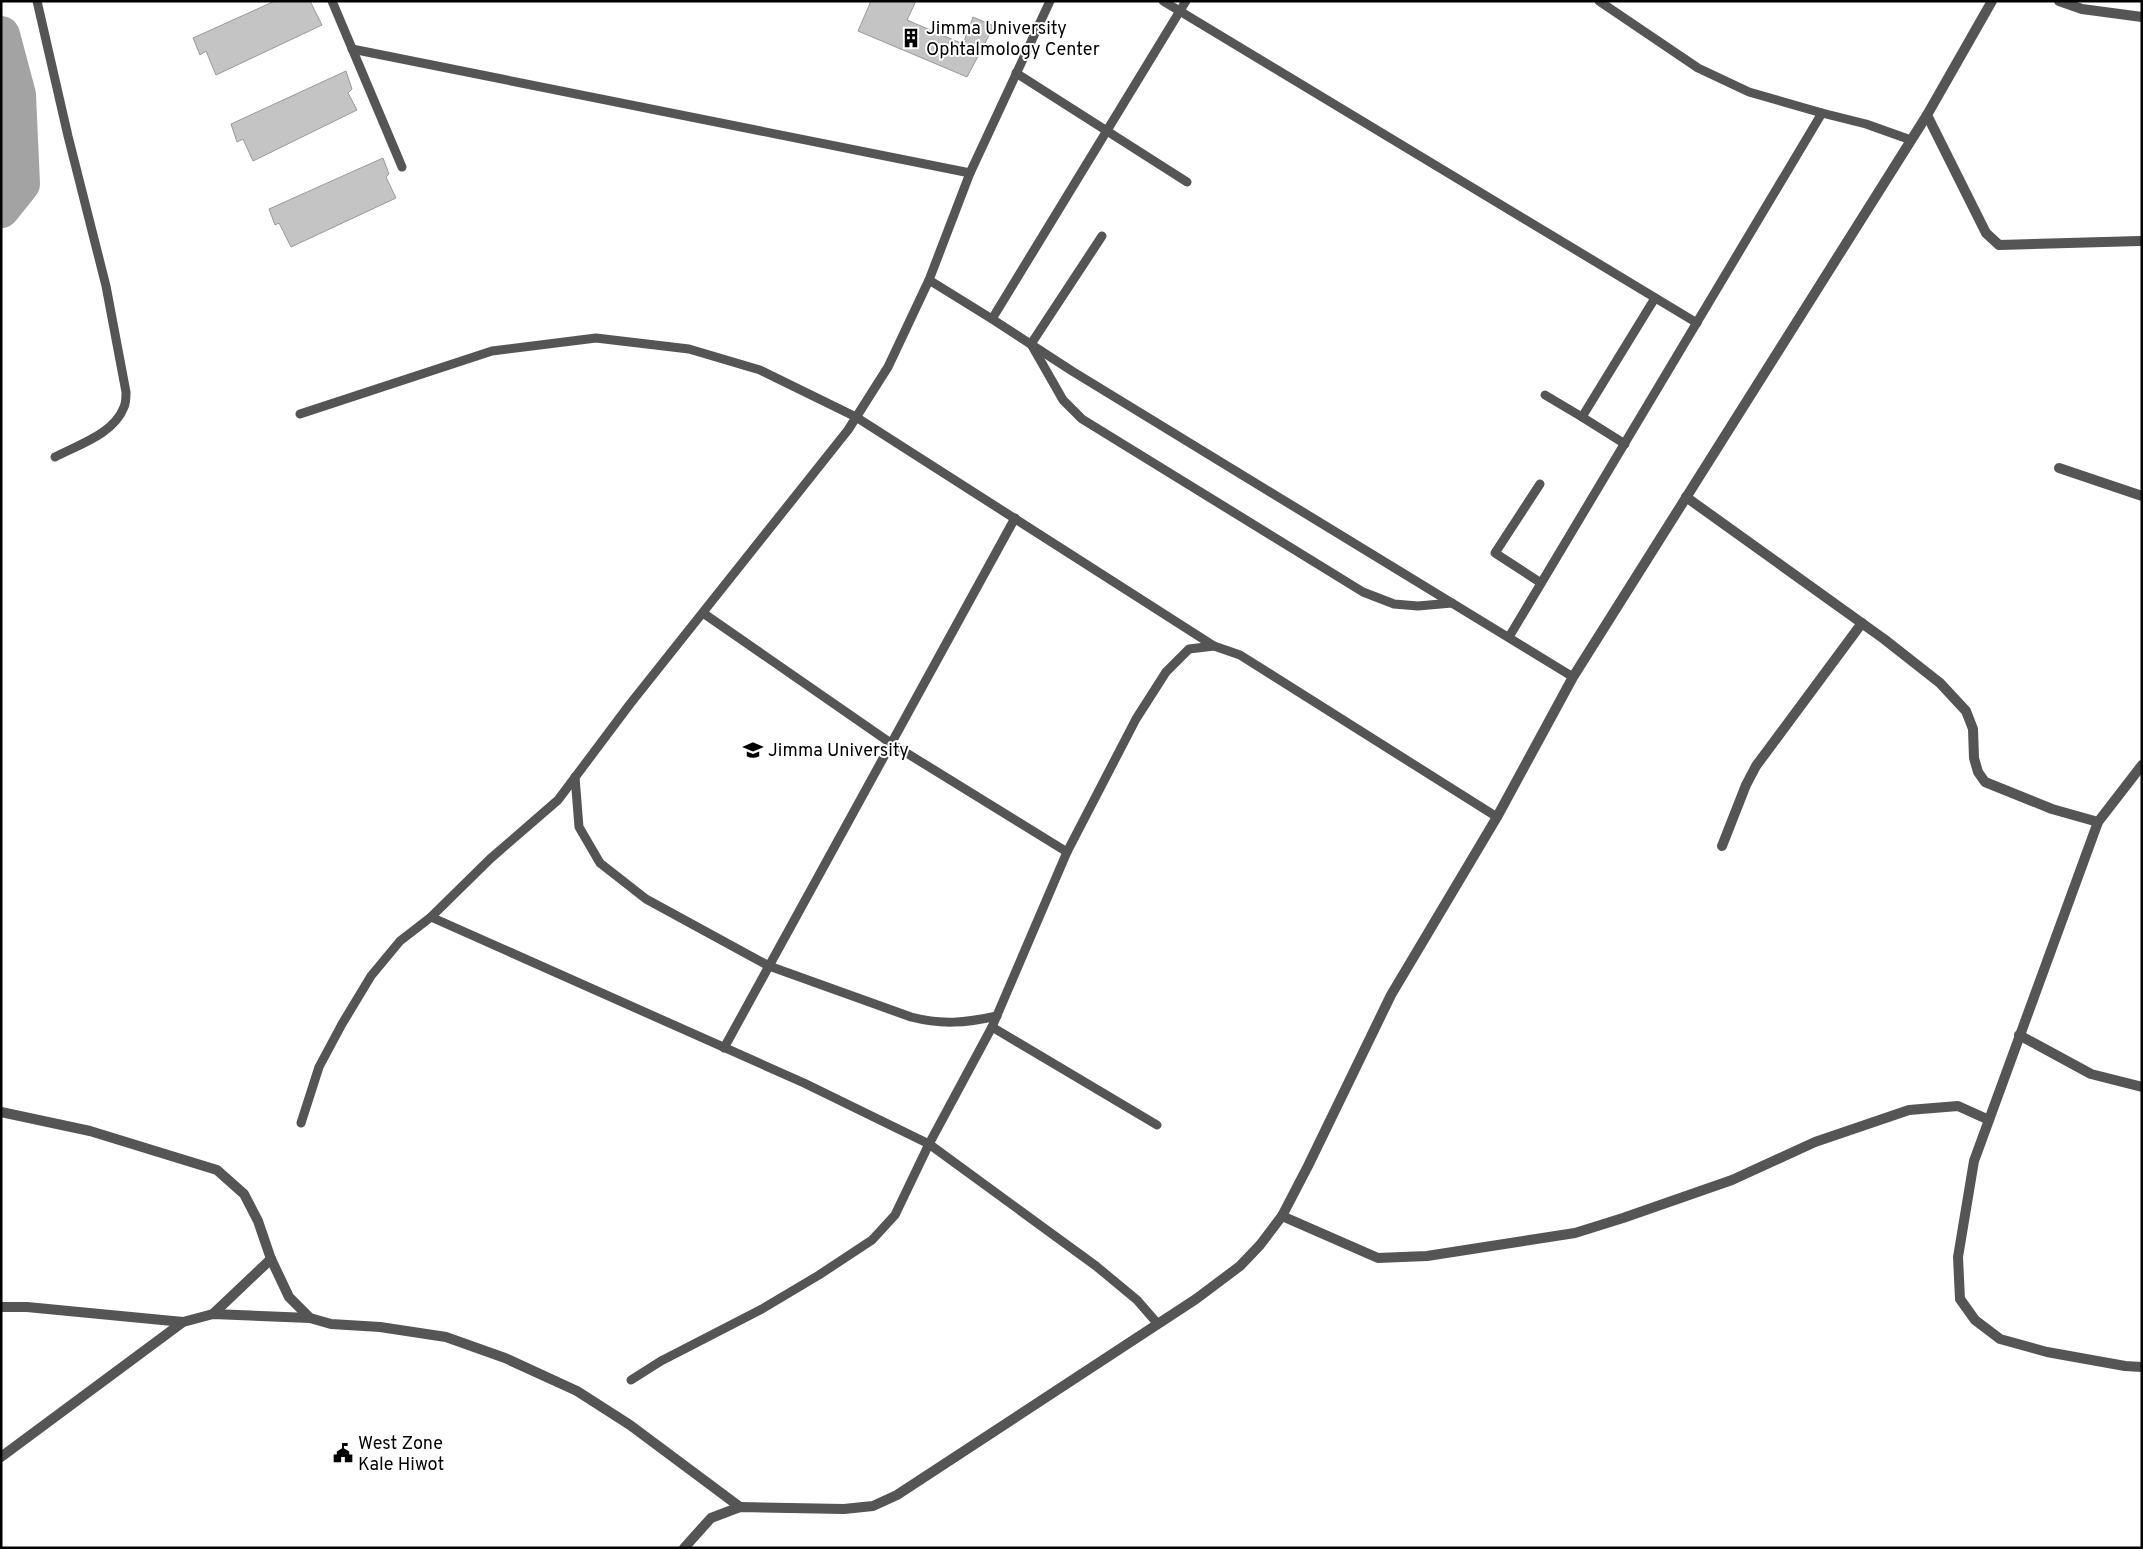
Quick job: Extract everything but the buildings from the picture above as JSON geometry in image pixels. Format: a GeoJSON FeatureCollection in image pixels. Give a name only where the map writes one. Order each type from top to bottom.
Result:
{"type":"FeatureCollection","features":[{"type":"Feature","properties":{"kind":"street"},"geometry":{"type":"LineString","coordinates":[[684,1548],[711,1518],[740,1507],[824,1510],[873,1506],[896,1495],[1196,1299],[1240,1266],[1260,1245],[1282,1216],[1391,995],[1497,817],[1574,677],[1927,115],[1992,1]]}},
{"type":"Feature","properties":{"kind":"street"},"geometry":{"type":"LineString","coordinates":[[2059,1],[2082,9],[2142,17]]}},
{"type":"Feature","properties":{"kind":"street"},"geometry":{"type":"LineString","coordinates":[[1927,115],[1986,232],[1999,245],[2140,242]]}},
{"type":"Feature","properties":{"kind":"street"},"geometry":{"type":"LineString","coordinates":[[2059,468],[2142,496]]}},
{"type":"Feature","properties":{"kind":"street"},"geometry":{"type":"LineString","coordinates":[[1686,496],[1862,623],[1940,683],[1966,711],[1973,729],[1974,758],[1978,772],[1985,782],[2052,809],[2098,822]]}},
{"type":"Feature","properties":{"kind":"street"},"geometry":{"type":"LineString","coordinates":[[1722,846],[1746,785],[1756,766],[1862,623]]}},
{"type":"Feature","properties":{"kind":"street"},"geometry":{"type":"LineString","coordinates":[[2142,765],[2098,822],[2019,1035],[1972,1170],[1958,1258],[1960,1299],[1975,1320],[2000,1339],[2046,1352],[2125,1366],[2142,1367]]}},
{"type":"Feature","properties":{"kind":"street"},"geometry":{"type":"LineString","coordinates":[[2019,1035],[2091,1074],[2142,1087]]}},
{"type":"Feature","properties":{"kind":"street"},"geometry":{"type":"LineString","coordinates":[[1282,1216],[1378,1258],[1427,1256],[1576,1232],[1623,1218],[1732,1180],[1815,1142],[1909,1110],[1958,1106],[1989,1120]]}},
{"type":"Feature","properties":{"kind":"street"},"geometry":{"type":"LineString","coordinates":[[1,1112],[90,1131],[217,1170],[244,1194],[258,1221],[289,1298],[310,1318]]}},
{"type":"Feature","properties":{"kind":"street"},"geometry":{"type":"LineString","coordinates":[[213,1314],[272,1259]]}},
{"type":"Feature","properties":{"kind":"street"},"geometry":{"type":"LineString","coordinates":[[1,1307],[27,1307],[183,1322],[213,1314],[310,1318],[331,1324],[380,1326],[446,1337],[506,1358],[577,1391],[630,1425],[740,1507]]}},
{"type":"Feature","properties":{"kind":"street"},"geometry":{"type":"LineString","coordinates":[[1,1457],[183,1322]]}},
{"type":"Feature","properties":{"kind":"lane"},"geometry":{"type":"LineString","coordinates":[[37,1],[68,136],[106,286],[126,392],[124,407],[115,420],[101,434],[55,457]]}},
{"type":"Feature","properties":{"kind":"lane"},"geometry":{"type":"LineString","coordinates":[[332,1],[402,167]]}},
{"type":"Feature","properties":{"kind":"lane"},"geometry":{"type":"LineString","coordinates":[[301,1123],[319,1067],[371,976],[400,941],[431,917],[490,859],[558,800],[774,525],[856,417],[888,367],[929,280],[970,173],[1050,1]]}},
{"type":"Feature","properties":{"kind":"lane"},"geometry":{"type":"LineString","coordinates":[[1162,1],[1697,323]]}},
{"type":"Feature","properties":{"kind":"lane"},"geometry":{"type":"LineString","coordinates":[[992,319],[1186,1]]}},
{"type":"Feature","properties":{"kind":"lane"},"geometry":{"type":"LineString","coordinates":[[1599,1],[1698,68],[1749,92],[1822,114],[1866,124],[1911,140]]}},
{"type":"Feature","properties":{"kind":"lane"},"geometry":{"type":"LineString","coordinates":[[352,49],[970,173]]}},
{"type":"Feature","properties":{"kind":"lane"},"geometry":{"type":"LineString","coordinates":[[1016,73],[1187,182]]}},
{"type":"Feature","properties":{"kind":"lane"},"geometry":{"type":"LineString","coordinates":[[1509,637],[1822,114]]}},
{"type":"Feature","properties":{"kind":"lane"},"geometry":{"type":"LineString","coordinates":[[1031,344],[1102,236]]}},
{"type":"Feature","properties":{"kind":"lane"},"geometry":{"type":"LineString","coordinates":[[929,280],[1072,371],[1574,677]]}},
{"type":"Feature","properties":{"kind":"lane"},"geometry":{"type":"LineString","coordinates":[[1582,417],[1655,298]]}},
{"type":"Feature","properties":{"kind":"lane"},"geometry":{"type":"LineString","coordinates":[[300,414],[492,352],[596,338],[689,349],[751,368],[856,417],[1214,646],[1240,655],[1497,817]]}},
{"type":"Feature","properties":{"kind":"lane"},"geometry":{"type":"LineString","coordinates":[[1031,344],[1063,400],[1082,419],[1362,592],[1394,604],[1418,606],[1452,603]]}},
{"type":"Feature","properties":{"kind":"lane"},"geometry":{"type":"LineString","coordinates":[[1545,394],[1624,444]]}},
{"type":"Feature","properties":{"kind":"lane"},"geometry":{"type":"LineString","coordinates":[[1540,484],[1495,552],[1541,583]]}},
{"type":"Feature","properties":{"kind":"lane"},"geometry":{"type":"LineString","coordinates":[[724,1048],[1015,518]]}},
{"type":"Feature","properties":{"kind":"lane"},"geometry":{"type":"LineString","coordinates":[[703,613],[892,744],[1067,852]]}},
{"type":"Feature","properties":{"kind":"lane"},"geometry":{"type":"LineString","coordinates":[[631,1380],[661,1361],[762,1309],[872,1240],[895,1215],[929,1144],[992,1027],[1067,852],[1136,719],[1166,672],[1189,649],[1214,646]]}},
{"type":"Feature","properties":{"kind":"lane"},"geometry":{"type":"LineString","coordinates":[[575,777],[579,827],[600,863],[646,899],[769,966],[879,1007],[932,1022],[963,1023],[997,1016]]}},
{"type":"Feature","properties":{"kind":"lane"},"geometry":{"type":"LineString","coordinates":[[431,917],[804,1083],[929,1144],[1096,1266],[1137,1300],[1157,1323]]}},
{"type":"Feature","properties":{"kind":"lane"},"geometry":{"type":"LineString","coordinates":[[992,1027],[1158,1124]]}},
{"type":"Feature","properties":{"kind":"waterway"},"geometry":{"type":"LineString","coordinates":[[1,35],[17,95],[21,184],[1,209]]}},
{"type":"Feature","properties":{"kind":"place","name":"Jimma University Ophtalmology Center"},"geometry":{"type":"Point","coordinates":[911,38]}},
{"type":"Feature","properties":{"kind":"place","name":"Jimma University"},"geometry":{"type":"Point","coordinates":[753,750]}},
{"type":"Feature","properties":{"kind":"place","name":"West Zone Kale Hiwot"},"geometry":{"type":"Point","coordinates":[343,1453]}}]}
